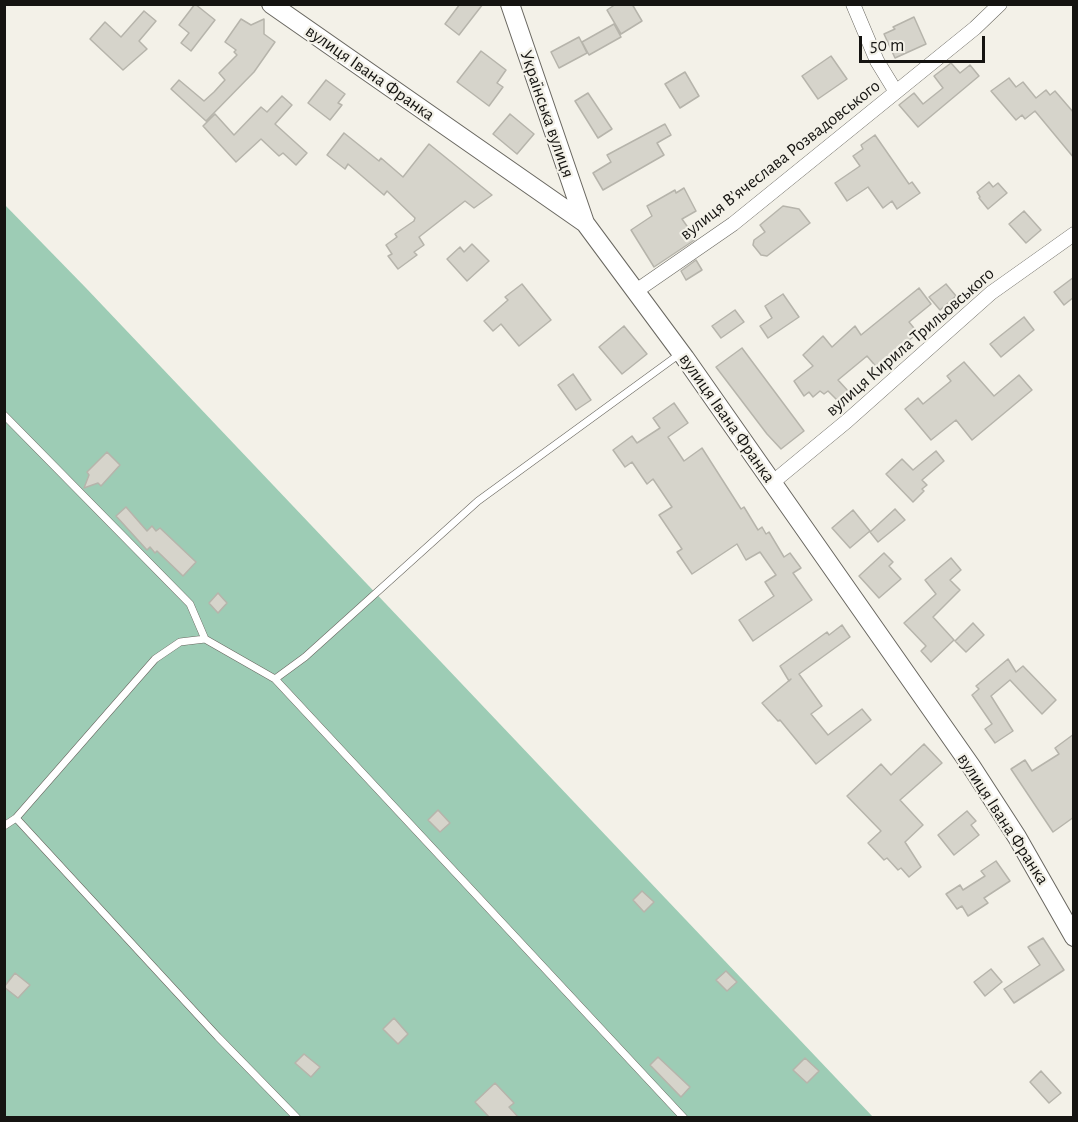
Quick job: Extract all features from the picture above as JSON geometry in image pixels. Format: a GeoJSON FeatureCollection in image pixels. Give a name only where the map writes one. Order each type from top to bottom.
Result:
{"type":"FeatureCollection","features":[{"type":"Feature","properties":{"kind":"street","name":"вулиця Івана Франка"},"geometry":{"type":"LineString","coordinates":[[271,4],[585,223],[773,482],[976,775],[1017,837],[1074,937]]}},
{"type":"Feature","properties":{"kind":"street","name":"Українська вулиця"},"geometry":{"type":"LineString","coordinates":[[510,4],[585,223]]}},
{"type":"Feature","properties":{"kind":"street","name":"вулиця Вʼячеслава Розвадовського"},"geometry":{"type":"LineString","coordinates":[[636,291],[733,224],[896,92],[877,61],[853,4]]}},
{"type":"Feature","properties":{"kind":"street"},"geometry":{"type":"LineString","coordinates":[[896,92],[975,28],[1000,4]]}},
{"type":"Feature","properties":{"kind":"street","name":"вулиця Кирила Трильовського"},"geometry":{"type":"LineString","coordinates":[[773,482],[991,293],[1074,234]]}},
{"type":"Feature","properties":{"kind":"lane"},"geometry":{"type":"LineString","coordinates":[[275,679],[305,657],[478,501],[681,353]]}},
{"type":"Feature","properties":{"kind":"lane"},"geometry":{"type":"LineString","coordinates":[[4,415],[190,604],[205,639]]}},
{"type":"Feature","properties":{"kind":"lane"},"geometry":{"type":"LineString","coordinates":[[4,826],[16,818],[155,659],[180,642],[205,639],[275,679],[684,1118]]}},
{"type":"Feature","properties":{"kind":"lane"},"geometry":{"type":"LineString","coordinates":[[16,818],[218,1037],[297,1118]]}},
{"type":"Feature","properties":{"kind":"green space"},"geometry":{"type":"Polygon","coordinates":[[[4,204],[86,288],[873,1117],[5,1117],[4,204]]]}},
{"type":"Feature","properties":{"kind":"building"},"geometry":{"type":"Polygon","coordinates":[[[195,4],[215,20],[191,51],[181,43],[189,33],[179,25],[195,4]]]}},
{"type":"Feature","properties":{"kind":"building"},"geometry":{"type":"Polygon","coordinates":[[[460,4],[483,4],[459,35],[445,24],[460,4]]]}},
{"type":"Feature","properties":{"kind":"building"},"geometry":{"type":"Polygon","coordinates":[[[616,4],[632,4],[642,21],[621,34],[607,10],[616,4]]]}},
{"type":"Feature","properties":{"kind":"building"},"geometry":{"type":"Polygon","coordinates":[[[144,11],[156,21],[139,41],[147,49],[123,70],[90,39],[105,22],[121,37],[144,11]]]}},
{"type":"Feature","properties":{"kind":"building"},"geometry":{"type":"Polygon","coordinates":[[[914,17],[926,44],[895,58],[884,34],[914,17]]]}},
{"type":"Feature","properties":{"kind":"building"},"geometry":{"type":"Polygon","coordinates":[[[241,19],[251,25],[264,19],[264,34],[275,42],[254,72],[206,121],[171,89],[179,80],[204,101],[214,92],[225,80],[219,73],[237,55],[234,52],[236,50],[225,42],[241,19]]]}},
{"type":"Feature","properties":{"kind":"building"},"geometry":{"type":"Polygon","coordinates":[[[614,24],[621,37],[589,55],[582,42],[614,24]]]}},
{"type":"Feature","properties":{"kind":"building"},"geometry":{"type":"Polygon","coordinates":[[[579,37],[587,53],[559,68],[551,52],[579,37]]]}},
{"type":"Feature","properties":{"kind":"building"},"geometry":{"type":"Polygon","coordinates":[[[481,51],[506,70],[497,83],[503,87],[489,106],[457,82],[481,51]]]}},
{"type":"Feature","properties":{"kind":"building"},"geometry":{"type":"Polygon","coordinates":[[[831,56],[847,79],[818,99],[802,76],[831,56]]]}},
{"type":"Feature","properties":{"kind":"building"},"geometry":{"type":"Polygon","coordinates":[[[951,63],[960,73],[970,65],[979,76],[918,127],[899,105],[914,93],[923,104],[943,88],[934,76],[951,63]]]}},
{"type":"Feature","properties":{"kind":"building"},"geometry":{"type":"Polygon","coordinates":[[[685,72],[699,96],[680,108],[665,84],[685,72]]]}},
{"type":"Feature","properties":{"kind":"building"},"geometry":{"type":"Polygon","coordinates":[[[1009,78],[1016,87],[1023,82],[1036,98],[1046,90],[1050,95],[1055,91],[1074,113],[1074,158],[1035,111],[1025,119],[1022,115],[1016,120],[991,91],[1009,78]]]}},
{"type":"Feature","properties":{"kind":"building"},"geometry":{"type":"Polygon","coordinates":[[[326,80],[345,94],[338,103],[342,105],[330,120],[308,103],[326,80]]]}},
{"type":"Feature","properties":{"kind":"building"},"geometry":{"type":"Polygon","coordinates":[[[588,93],[612,129],[598,138],[575,101],[588,93]]]}},
{"type":"Feature","properties":{"kind":"building"},"geometry":{"type":"Polygon","coordinates":[[[282,96],[292,105],[275,124],[307,153],[296,165],[283,153],[279,156],[261,139],[236,162],[203,126],[215,114],[234,135],[261,107],[267,112],[282,96]]]}},
{"type":"Feature","properties":{"kind":"building"},"geometry":{"type":"Polygon","coordinates":[[[510,114],[534,134],[517,154],[493,134],[510,114]]]}},
{"type":"Feature","properties":{"kind":"building"},"geometry":{"type":"Polygon","coordinates":[[[665,124],[671,135],[657,143],[664,155],[603,190],[593,173],[611,162],[607,155],[665,124]]]}},
{"type":"Feature","properties":{"kind":"building"},"geometry":{"type":"Polygon","coordinates":[[[344,133],[379,161],[381,158],[403,177],[429,144],[492,195],[474,208],[465,201],[419,237],[424,245],[414,252],[417,255],[398,269],[388,256],[392,254],[386,245],[397,237],[395,234],[415,218],[387,191],[384,195],[348,164],[345,169],[327,155],[344,133]]]}},
{"type":"Feature","properties":{"kind":"building"},"geometry":{"type":"Polygon","coordinates":[[[875,135],[909,184],[912,182],[920,193],[897,209],[892,201],[883,208],[868,187],[847,201],[835,183],[860,166],[853,156],[863,149],[861,145],[875,135]]]}},
{"type":"Feature","properties":{"kind":"building"},"geometry":{"type":"Polygon","coordinates":[[[989,182],[993,187],[998,183],[1007,193],[988,209],[977,192],[989,182]]]}},
{"type":"Feature","properties":{"kind":"building"},"geometry":{"type":"Polygon","coordinates":[[[684,188],[696,211],[682,219],[696,239],[654,267],[631,230],[652,216],[647,206],[675,190],[676,193],[684,188]]]}},
{"type":"Feature","properties":{"kind":"building"},"geometry":{"type":"Polygon","coordinates":[[[783,206],[799,209],[810,223],[767,256],[761,255],[753,245],[754,240],[765,232],[760,225],[783,206]]]}},
{"type":"Feature","properties":{"kind":"building"},"geometry":{"type":"Polygon","coordinates":[[[1024,211],[1041,230],[1026,243],[1009,224],[1024,211]]]}},
{"type":"Feature","properties":{"kind":"building"},"geometry":{"type":"Polygon","coordinates":[[[472,244],[489,261],[467,281],[447,259],[460,247],[464,252],[472,244]]]}},
{"type":"Feature","properties":{"kind":"building"},"geometry":{"type":"Polygon","coordinates":[[[696,260],[702,270],[686,280],[681,271],[696,260]]]}},
{"type":"Feature","properties":{"kind":"building"},"geometry":{"type":"Polygon","coordinates":[[[1074,277],[1074,297],[1064,305],[1054,292],[1074,277]]]}},
{"type":"Feature","properties":{"kind":"building"},"geometry":{"type":"Polygon","coordinates":[[[522,284],[551,320],[519,346],[501,324],[493,331],[484,321],[508,300],[505,297],[522,284]]]}},
{"type":"Feature","properties":{"kind":"building"},"geometry":{"type":"Polygon","coordinates":[[[946,284],[956,296],[940,310],[929,297],[946,284]]]}},
{"type":"Feature","properties":{"kind":"building"},"geometry":{"type":"Polygon","coordinates":[[[919,288],[931,304],[909,322],[918,333],[893,353],[895,356],[879,370],[867,356],[838,380],[849,392],[839,402],[828,391],[824,394],[820,391],[813,397],[809,392],[804,396],[794,381],[813,366],[803,355],[823,336],[832,347],[855,326],[861,335],[919,288]]]}},
{"type":"Feature","properties":{"kind":"building"},"geometry":{"type":"Polygon","coordinates":[[[783,294],[799,317],[768,338],[760,326],[772,318],[765,306],[783,294]]]}},
{"type":"Feature","properties":{"kind":"building"},"geometry":{"type":"Polygon","coordinates":[[[735,310],[744,322],[721,338],[712,326],[735,310]]]}},
{"type":"Feature","properties":{"kind":"building"},"geometry":{"type":"Polygon","coordinates":[[[1024,317],[1034,330],[1001,357],[990,344],[1024,317]]]}},
{"type":"Feature","properties":{"kind":"building"},"geometry":{"type":"Polygon","coordinates":[[[624,326],[647,354],[622,374],[599,347],[624,326]]]}},
{"type":"Feature","properties":{"kind":"building"},"geometry":{"type":"Polygon","coordinates":[[[742,348],[804,431],[781,449],[716,367],[742,348]]]}},
{"type":"Feature","properties":{"kind":"building"},"geometry":{"type":"Polygon","coordinates":[[[964,362],[994,396],[1019,375],[1032,390],[972,440],[956,420],[931,440],[905,409],[918,398],[923,404],[951,381],[947,376],[964,362]]]}},
{"type":"Feature","properties":{"kind":"building"},"geometry":{"type":"Polygon","coordinates":[[[573,374],[591,400],[576,410],[558,385],[573,374]]]}},
{"type":"Feature","properties":{"kind":"building"},"geometry":{"type":"Polygon","coordinates":[[[674,403],[688,423],[668,437],[684,461],[702,448],[741,509],[744,507],[758,530],[762,527],[766,534],[769,532],[784,557],[790,553],[801,568],[793,573],[812,600],[753,641],[739,620],[774,596],[765,582],[776,575],[760,552],[746,560],[737,544],[692,574],[677,552],[682,549],[659,515],[672,507],[653,479],[647,484],[632,462],[625,467],[613,450],[632,436],[637,443],[660,428],[653,418],[674,403]]]}},
{"type":"Feature","properties":{"kind":"building"},"geometry":{"type":"Polygon","coordinates":[[[936,451],[944,461],[922,480],[927,485],[913,502],[886,474],[902,459],[913,470],[936,451]]]}},
{"type":"Feature","properties":{"kind":"building"},"geometry":{"type":"Polygon","coordinates":[[[107,452],[120,465],[101,486],[98,483],[84,488],[89,475],[87,472],[107,452]]]}},
{"type":"Feature","properties":{"kind":"building"},"geometry":{"type":"Polygon","coordinates":[[[126,507],[147,531],[152,526],[156,531],[160,528],[196,562],[183,576],[157,551],[155,553],[150,547],[147,550],[116,516],[126,507]]]}},
{"type":"Feature","properties":{"kind":"building"},"geometry":{"type":"Polygon","coordinates":[[[895,509],[905,520],[878,542],[870,532],[895,509]]]}},
{"type":"Feature","properties":{"kind":"building"},"geometry":{"type":"Polygon","coordinates":[[[853,510],[870,531],[850,548],[832,528],[853,510]]]}},
{"type":"Feature","properties":{"kind":"building"},"geometry":{"type":"Polygon","coordinates":[[[884,553],[893,562],[889,566],[901,579],[879,598],[859,576],[884,553]]]}},
{"type":"Feature","properties":{"kind":"building"},"geometry":{"type":"Polygon","coordinates":[[[951,558],[961,570],[950,580],[960,590],[933,617],[954,640],[931,662],[921,651],[926,646],[904,623],[936,594],[925,580],[951,558]]]}},
{"type":"Feature","properties":{"kind":"building"},"geometry":{"type":"Polygon","coordinates":[[[218,593],[227,603],[218,613],[209,603],[218,593]]]}},
{"type":"Feature","properties":{"kind":"building"},"geometry":{"type":"Polygon","coordinates":[[[973,623],[984,635],[966,652],[955,641],[973,623]]]}},
{"type":"Feature","properties":{"kind":"building"},"geometry":{"type":"Polygon","coordinates":[[[842,625],[850,637],[799,674],[822,706],[811,714],[828,735],[862,709],[871,720],[816,764],[780,720],[778,721],[762,703],[789,681],[780,666],[827,632],[829,635],[842,625]]]}},
{"type":"Feature","properties":{"kind":"building"},"geometry":{"type":"Polygon","coordinates":[[[1008,659],[1016,672],[1023,666],[1056,700],[1042,714],[1010,680],[991,696],[1013,731],[995,743],[985,729],[992,724],[972,695],[979,689],[976,686],[1008,659]]]}},
{"type":"Feature","properties":{"kind":"building"},"geometry":{"type":"Polygon","coordinates":[[[1074,734],[1074,817],[1053,832],[1011,769],[1025,760],[1032,771],[1059,754],[1055,748],[1074,734]]]}},
{"type":"Feature","properties":{"kind":"building"},"geometry":{"type":"Polygon","coordinates":[[[924,744],[942,763],[900,800],[923,825],[905,842],[921,867],[909,877],[901,868],[898,870],[887,858],[884,860],[868,843],[881,831],[847,796],[881,764],[891,775],[924,744]]]}},
{"type":"Feature","properties":{"kind":"building"},"geometry":{"type":"Polygon","coordinates":[[[438,810],[450,823],[440,832],[428,820],[438,810]]]}},
{"type":"Feature","properties":{"kind":"building"},"geometry":{"type":"Polygon","coordinates":[[[967,811],[976,821],[971,825],[979,835],[954,855],[938,835],[967,811]]]}},
{"type":"Feature","properties":{"kind":"building"},"geometry":{"type":"Polygon","coordinates":[[[996,861],[1010,881],[984,898],[988,903],[968,916],[962,906],[957,909],[946,894],[960,885],[963,890],[985,876],[981,871],[996,861]]]}},
{"type":"Feature","properties":{"kind":"building"},"geometry":{"type":"Polygon","coordinates":[[[642,891],[654,902],[644,912],[633,900],[642,891]]]}},
{"type":"Feature","properties":{"kind":"building"},"geometry":{"type":"Polygon","coordinates":[[[1043,938],[1064,970],[1014,1003],[1004,989],[1040,965],[1028,947],[1043,938]]]}},
{"type":"Feature","properties":{"kind":"building"},"geometry":{"type":"Polygon","coordinates":[[[991,969],[1002,982],[985,996],[974,982],[991,969]]]}},
{"type":"Feature","properties":{"kind":"building"},"geometry":{"type":"Polygon","coordinates":[[[726,971],[737,982],[727,991],[716,980],[726,971]]]}},
{"type":"Feature","properties":{"kind":"building"},"geometry":{"type":"Polygon","coordinates":[[[15,973],[30,985],[18,998],[4,987],[15,973]]]}},
{"type":"Feature","properties":{"kind":"building"},"geometry":{"type":"Polygon","coordinates":[[[394,1018],[408,1034],[398,1044],[383,1029],[394,1018]]]}},
{"type":"Feature","properties":{"kind":"building"},"geometry":{"type":"Polygon","coordinates":[[[304,1054],[320,1067],[311,1077],[295,1063],[304,1054]]]}},
{"type":"Feature","properties":{"kind":"building"},"geometry":{"type":"Polygon","coordinates":[[[658,1057],[690,1087],[681,1097],[650,1065],[658,1057]]]}},
{"type":"Feature","properties":{"kind":"building"},"geometry":{"type":"Polygon","coordinates":[[[805,1058],[819,1071],[807,1083],[793,1070],[805,1058]]]}},
{"type":"Feature","properties":{"kind":"building"},"geometry":{"type":"Polygon","coordinates":[[[1041,1071],[1061,1093],[1049,1103],[1030,1082],[1041,1071]]]}},
{"type":"Feature","properties":{"kind":"building"},"geometry":{"type":"Polygon","coordinates":[[[495,1083],[514,1103],[509,1107],[519,1118],[490,1118],[475,1102],[495,1083]]]}}]}
